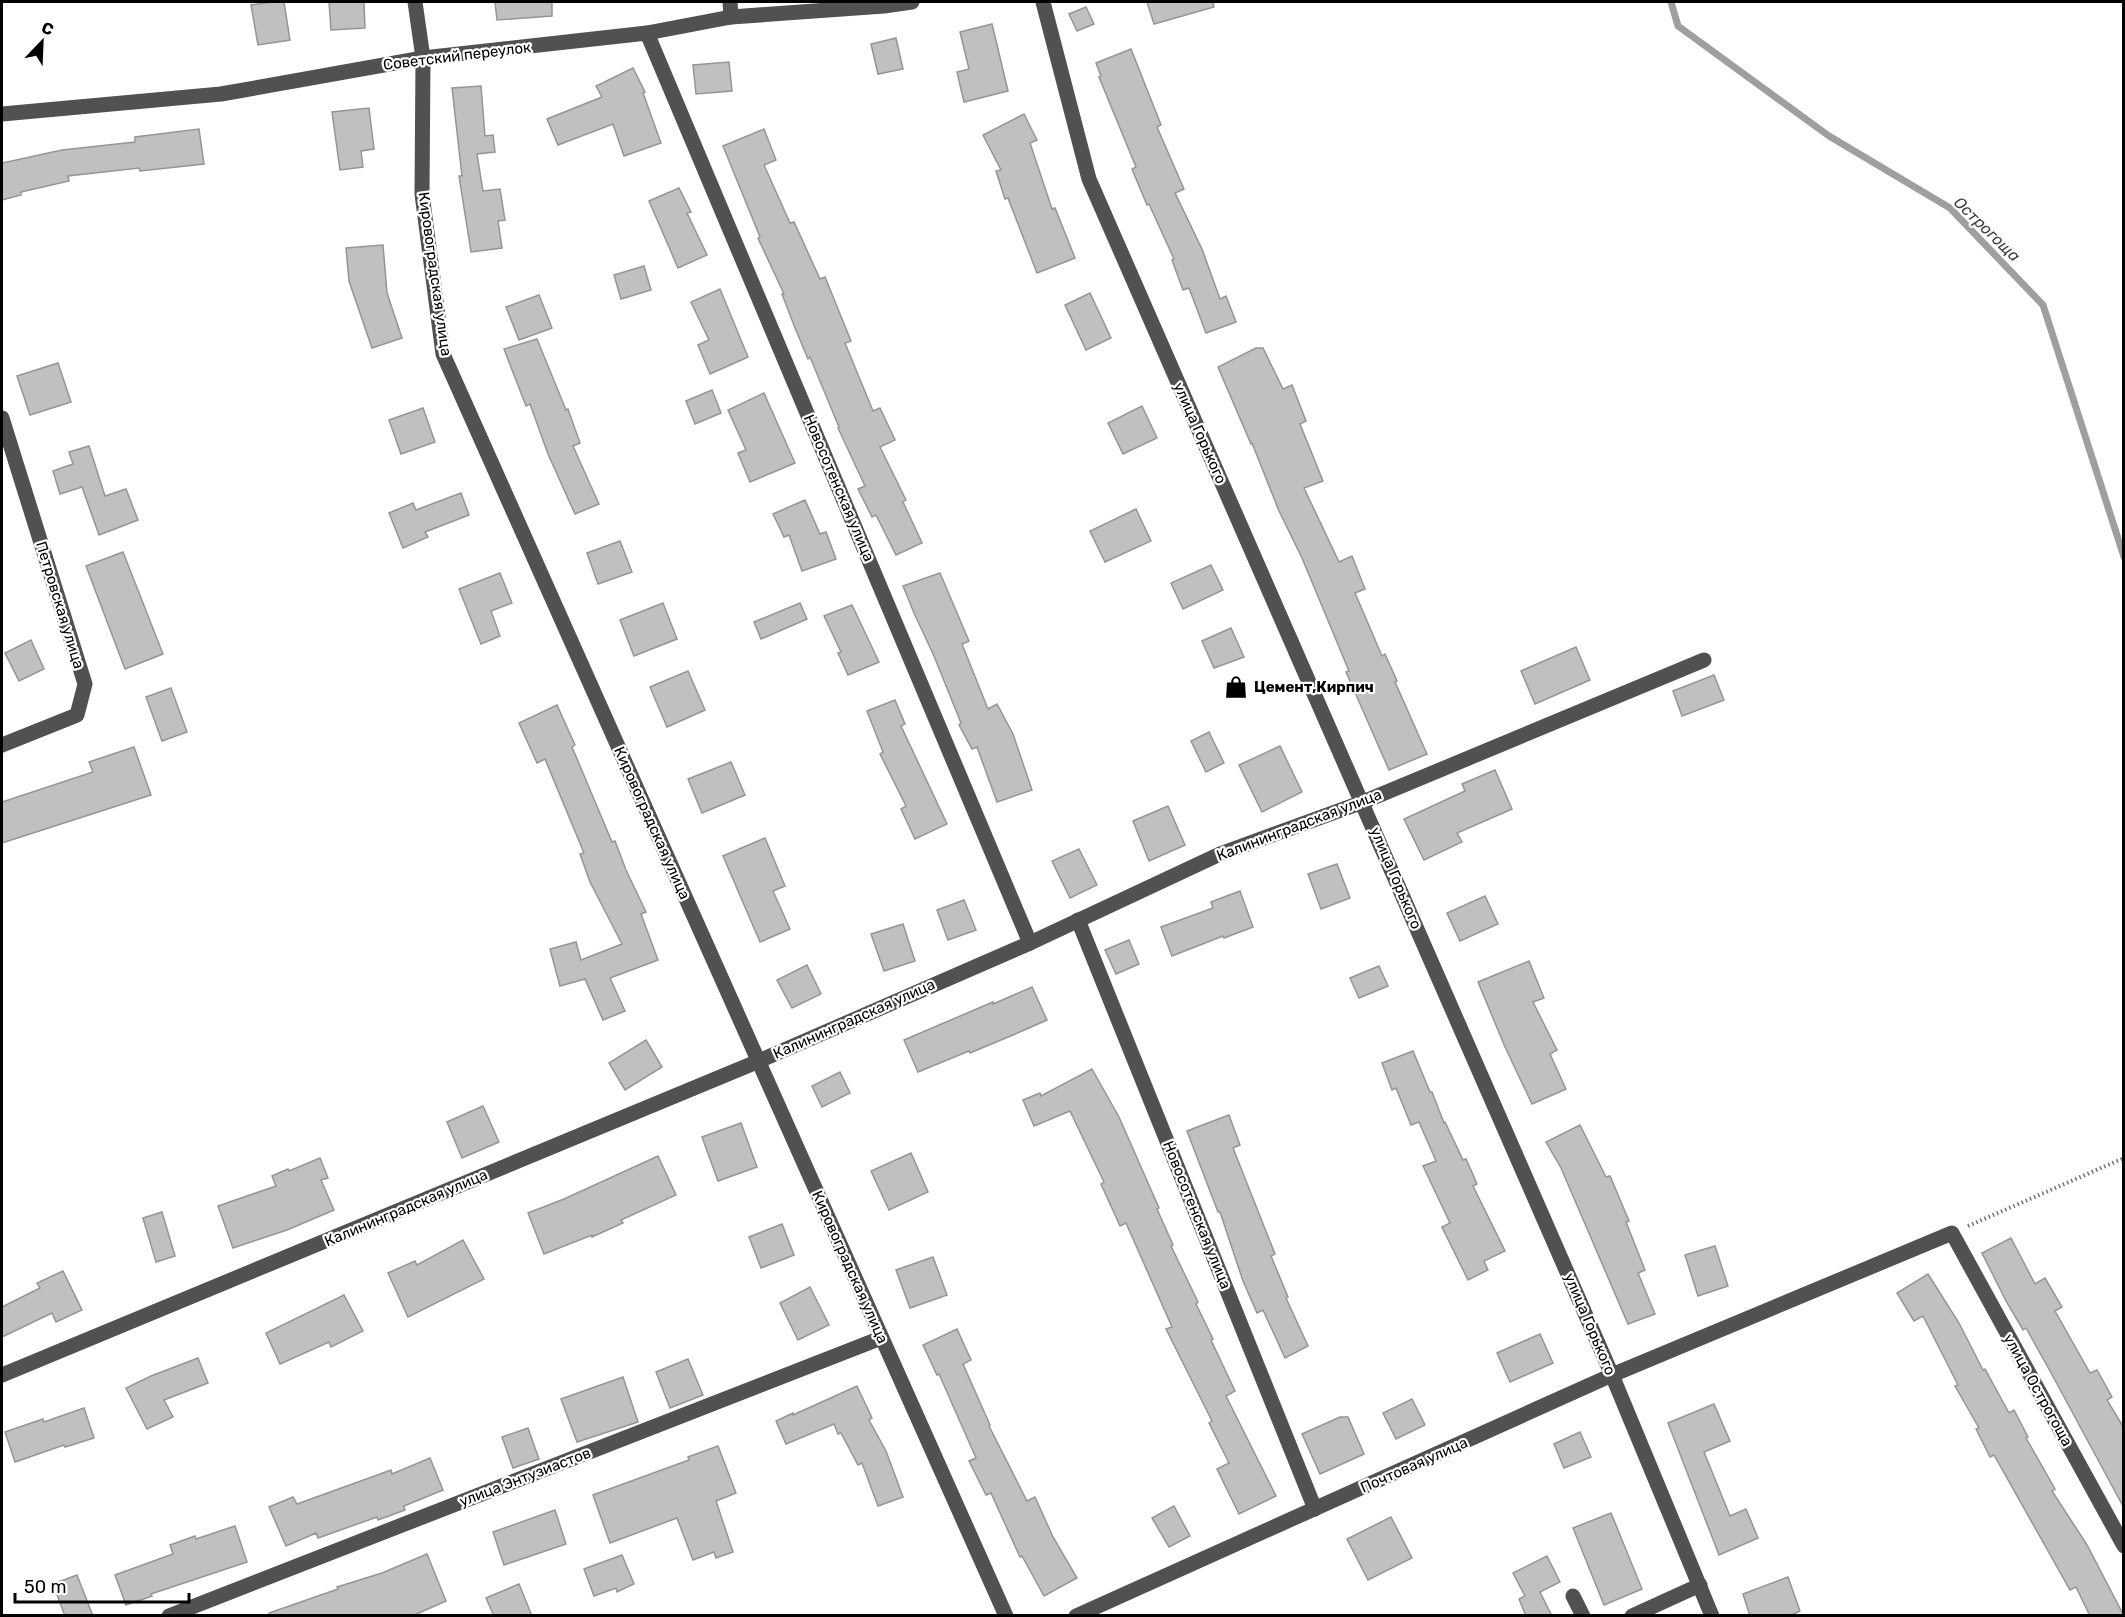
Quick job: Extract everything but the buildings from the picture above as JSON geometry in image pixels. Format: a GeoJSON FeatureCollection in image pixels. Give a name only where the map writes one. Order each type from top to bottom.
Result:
{"type":"FeatureCollection","features":[{"type":"Feature","properties":{"kind":"street","name":"Кировоградская улица"},"geometry":{"type":"LineString","coordinates":[[415,2],[423,58],[422,194],[443,354],[1006,1616]]}},
{"type":"Feature","properties":{"kind":"street","name":"Советский переулок"},"geometry":{"type":"LineString","coordinates":[[2,114],[221,94],[423,58],[647,33],[730,9],[884,6],[912,2]]}},
{"type":"Feature","properties":{"kind":"street","name":"улица Горького"},"geometry":{"type":"LineString","coordinates":[[1043,2],[1089,179],[1612,1375],[1712,1616]]}},
{"type":"Feature","properties":{"kind":"street","name":"Новосотенская улица"},"geometry":{"type":"LineString","coordinates":[[647,33],[1030,943]]}},
{"type":"Feature","properties":{"kind":"street","name":"Петровская улица"},"geometry":{"type":"LineString","coordinates":[[2,418],[85,684],[77,715],[2,745]]}},
{"type":"Feature","properties":{"kind":"street","name":"Калининградская улица"},"geometry":{"type":"LineString","coordinates":[[2,1376],[759,1061],[1030,943],[1220,854],[1363,802],[1704,660]]}},
{"type":"Feature","properties":{"kind":"street","name":"Новосотенская улица"},"geometry":{"type":"LineString","coordinates":[[1078,920],[1315,1509]]}},
{"type":"Feature","properties":{"kind":"street","name":"Почтовая улица"},"geometry":{"type":"LineString","coordinates":[[1076,1616],[1612,1375],[1952,1233]]}},
{"type":"Feature","properties":{"kind":"street","name":"улица Острогоща"},"geometry":{"type":"LineString","coordinates":[[1952,1233],[2124,1546]]}},
{"type":"Feature","properties":{"kind":"street","name":"улица Энтузиастов"},"geometry":{"type":"LineString","coordinates":[[169,1616],[881,1338]]}},
{"type":"Feature","properties":{"kind":"street"},"geometry":{"type":"LineString","coordinates":[[1632,1616],[1700,1585]]}},
{"type":"Feature","properties":{"kind":"street"},"geometry":{"type":"LineString","coordinates":[[1574,1596],[1582,1616]]}},
{"type":"Feature","properties":{"kind":"path"},"geometry":{"type":"LineString","coordinates":[[1952,1233],[2124,1158]]}},
{"type":"Feature","properties":{"kind":"waterway","name":"Острогоща"},"geometry":{"type":"LineString","coordinates":[[1671,2],[1678,26],[1829,136],[1950,208],[2043,305],[2124,557]]}},
{"type":"Feature","properties":{"kind":"place","name":"Цемент,Кирпич"},"geometry":{"type":"Point","coordinates":[1236,687]}}]}
